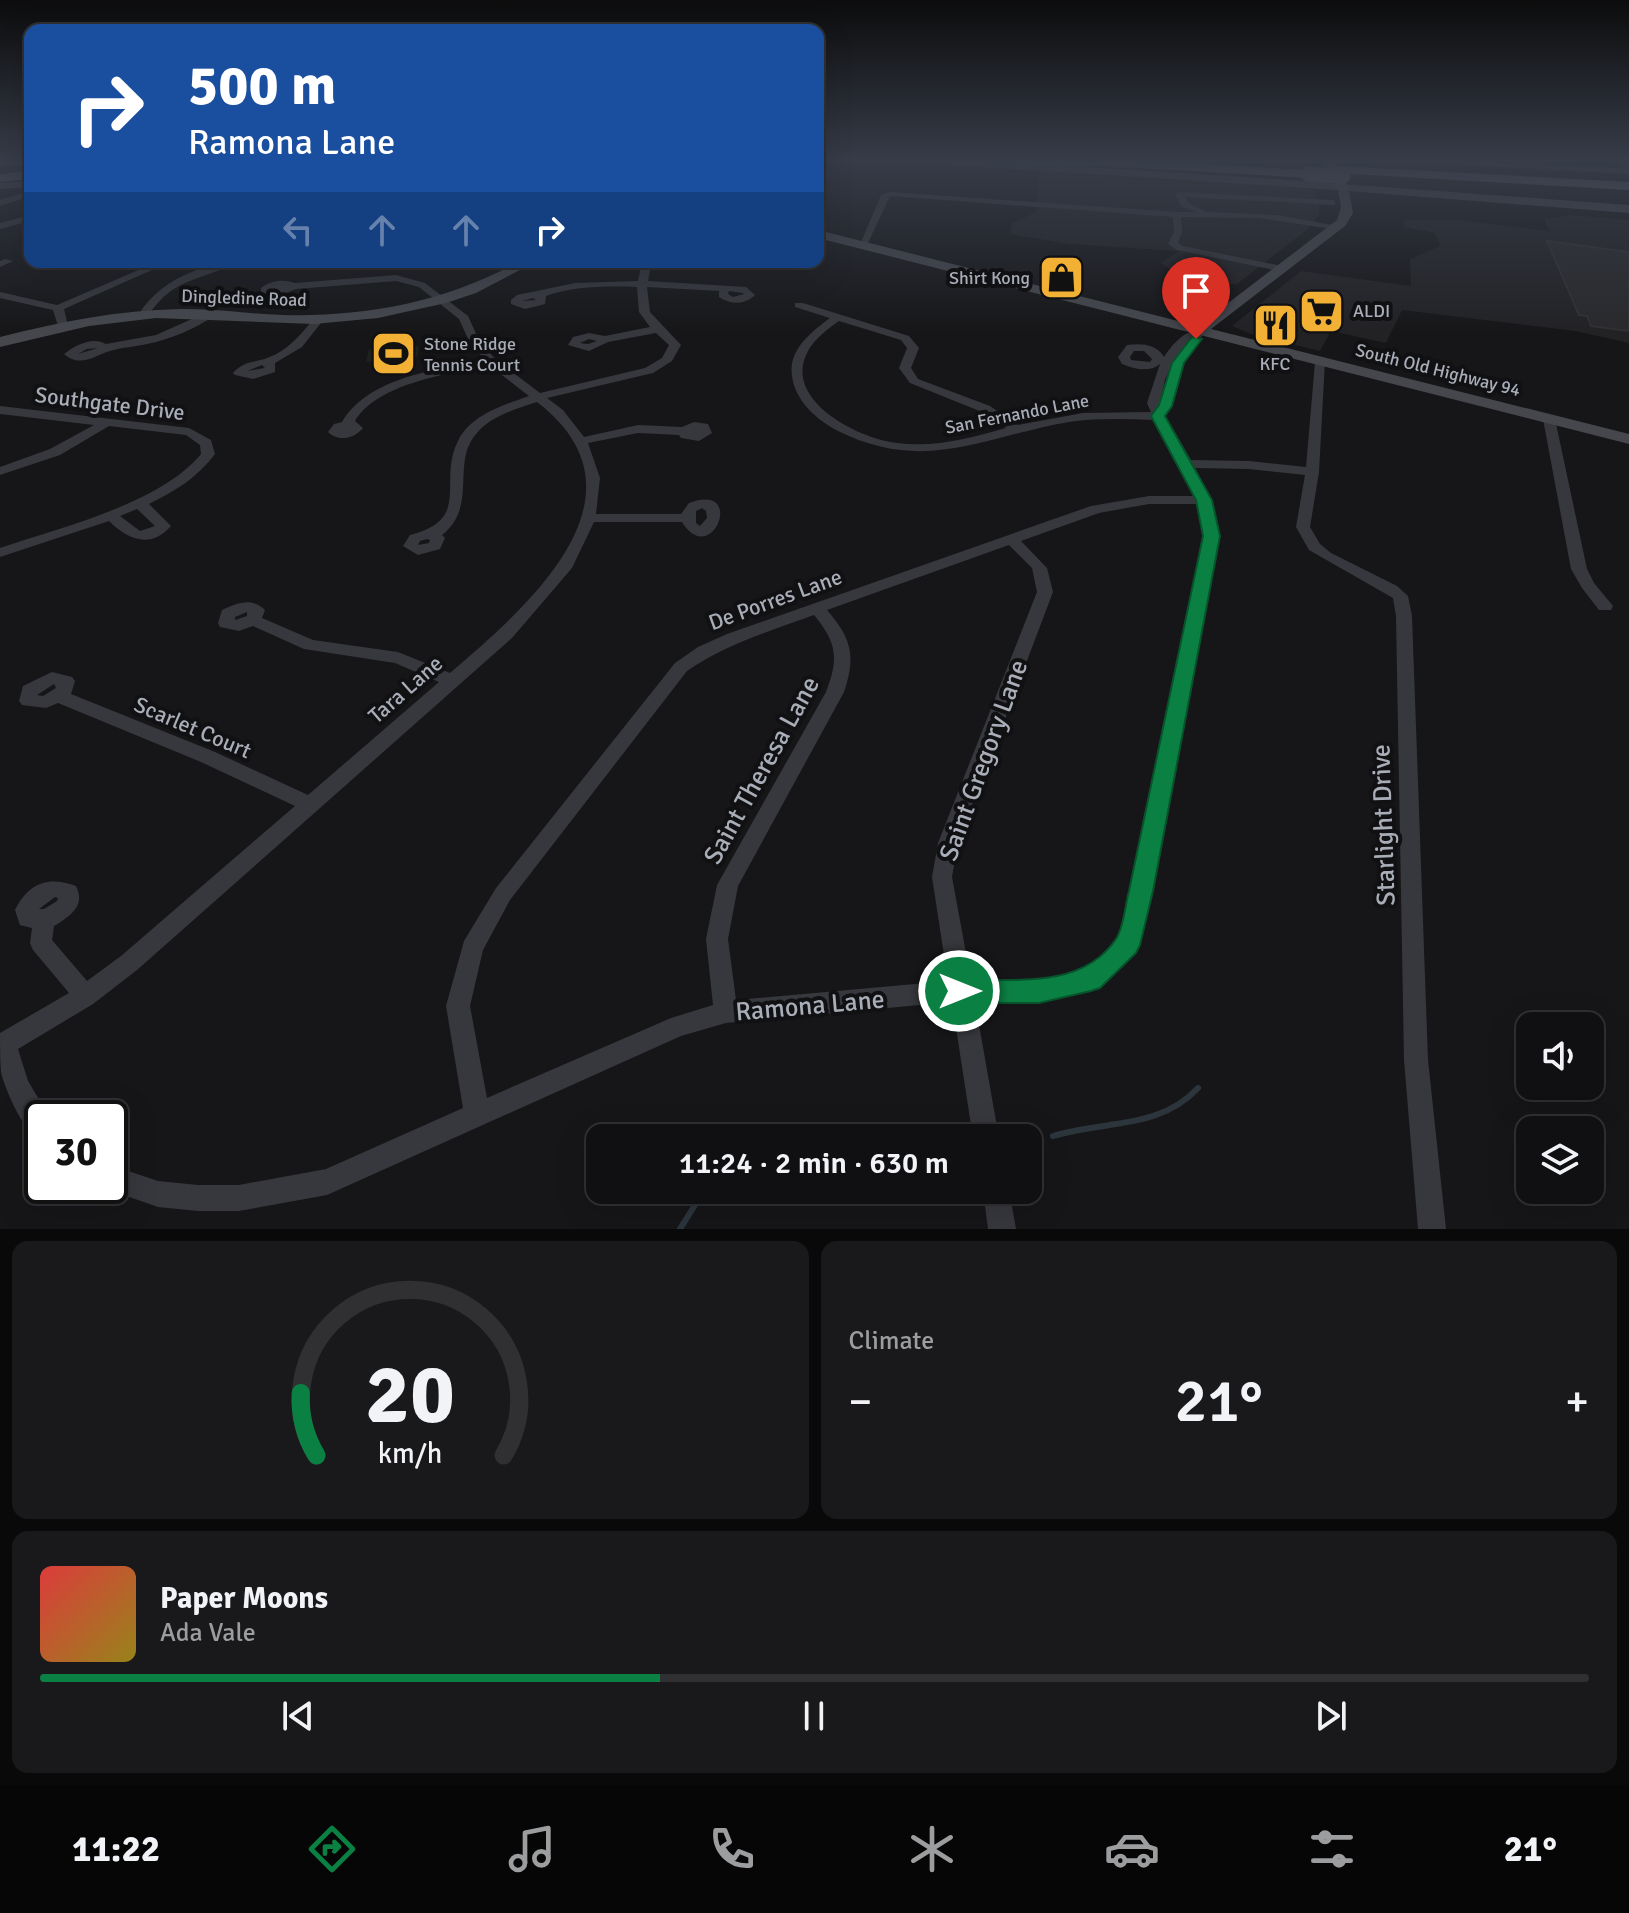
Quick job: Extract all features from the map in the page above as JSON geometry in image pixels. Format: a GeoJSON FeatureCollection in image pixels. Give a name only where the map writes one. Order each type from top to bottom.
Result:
{"type":"FeatureCollection","features":[{"type":"Feature","properties":{"kind":"main road"},"geometry":{"type":"LineString","coordinates":[[1333,218],[1333,225]]}},
{"type":"Feature","properties":{"kind":"main road"},"geometry":{"type":"LineString","coordinates":[[1200,331],[1343,218]]}},
{"type":"Feature","properties":{"kind":"main road","name":"South Old Highway 94"},"geometry":{"type":"LineString","coordinates":[[824,236],[1629,439]]}},
{"type":"Feature","properties":{"kind":"main road","name":"Dingledine Road"},"geometry":{"type":"LineString","coordinates":[[0,342],[63,326],[144,314],[212,313],[270,319],[319,319],[378,313],[441,300],[481,287],[515,268]]}},
{"type":"Feature","properties":{"kind":"main road"},"geometry":{"type":"LineString","coordinates":[[1169,322],[1214,319]]}},
{"type":"Feature","properties":{"kind":"main road"},"geometry":{"type":"LineString","coordinates":[[1214,319],[1237,340]]}},
{"type":"Feature","properties":{"kind":"street"},"geometry":{"type":"LineString","coordinates":[[862,245],[874,218]]}},
{"type":"Feature","properties":{"kind":"street"},"geometry":{"type":"LineString","coordinates":[[1177,218],[1178,232],[1173,244],[1180,248],[1279,268]]}},
{"type":"Feature","properties":{"kind":"street"},"geometry":{"type":"LineString","coordinates":[[1294,218],[1333,225]]}},
{"type":"Feature","properties":{"kind":"street"},"geometry":{"type":"LineString","coordinates":[[0,226],[24,220]]}},
{"type":"Feature","properties":{"kind":"street"},"geometry":{"type":"LineString","coordinates":[[0,295],[58,308],[151,268]]}},
{"type":"Feature","properties":{"kind":"street"},"geometry":{"type":"LineString","coordinates":[[144,314],[153,301],[171,286],[215,268]]}},
{"type":"Feature","properties":{"kind":"street"},"geometry":{"type":"LineString","coordinates":[[366,268],[366,279]]}},
{"type":"Feature","properties":{"kind":"street"},"geometry":{"type":"LineString","coordinates":[[432,535],[447,523],[453,509],[458,491],[457,462],[466,438],[475,427],[492,416],[540,398],[655,368],[667,360],[675,345],[645,316],[640,303],[646,268]]}},
{"type":"Feature","properties":{"kind":"street","name":"Tara Lane"},"geometry":{"type":"LineString","coordinates":[[2,1045],[85,996],[129,963],[506,634],[555,582],[574,553],[589,518],[593,478],[581,441],[559,413],[491,361],[474,341],[464,318],[422,285],[410,280],[366,279],[294,286]]}},
{"type":"Feature","properties":{"kind":"street"},"geometry":{"type":"LineString","coordinates":[[537,296],[572,285],[725,288]]}},
{"type":"Feature","properties":{"kind":"street"},"geometry":{"type":"LineString","coordinates":[[799,305],[905,338],[913,348],[905,368],[914,381],[986,409],[1017,430]]}},
{"type":"Feature","properties":{"kind":"street"},"geometry":{"type":"LineString","coordinates":[[58,308],[63,326]]}},
{"type":"Feature","properties":{"kind":"street"},"geometry":{"type":"LineString","coordinates":[[104,348],[157,341],[191,328],[212,313]]}},
{"type":"Feature","properties":{"kind":"street","name":"San Fernando Lane"},"geometry":{"type":"LineString","coordinates":[[838,317],[811,339],[802,351],[797,368],[799,384],[807,399],[830,422],[859,438],[906,448],[954,446],[1070,418],[1158,416]]}},
{"type":"Feature","properties":{"kind":"street"},"geometry":{"type":"LineString","coordinates":[[267,363],[298,345],[319,319]]}},
{"type":"Feature","properties":{"kind":"street"},"geometry":{"type":"LineString","coordinates":[[602,340],[658,329]]}},
{"type":"Feature","properties":{"kind":"street"},"geometry":{"type":"LineString","coordinates":[[1158,416],[1166,406],[1163,391],[1168,361],[1200,331]]}},
{"type":"Feature","properties":{"kind":"street"},"geometry":{"type":"LineString","coordinates":[[347,424],[360,405],[381,391],[491,361]]}},
{"type":"Feature","properties":{"kind":"street"},"geometry":{"type":"LineString","coordinates":[[1184,464],[1249,465],[1312,472],[1321,362]]}},
{"type":"Feature","properties":{"kind":"street","name":"Southgate Drive"},"geometry":{"type":"LineString","coordinates":[[0,410],[189,432],[206,443],[208,454],[199,469],[140,504],[0,553]]}},
{"type":"Feature","properties":{"kind":"street","name":"Ramona Lane"},"geometry":{"type":"LineString","coordinates":[[128,1184],[158,1194],[239,1198],[327,1182],[640,1042],[726,1012],[959,991],[1039,991],[1091,979],[1127,945],[1141,891],[1211,536],[1204,500],[1158,416]]}},
{"type":"Feature","properties":{"kind":"street"},"geometry":{"type":"LineString","coordinates":[[1549,419],[1579,569],[1587,585],[1605,606]]}},
{"type":"Feature","properties":{"kind":"street"},"geometry":{"type":"LineString","coordinates":[[0,471],[55,452],[108,422]]}},
{"type":"Feature","properties":{"kind":"street"},"geometry":{"type":"LineString","coordinates":[[581,441],[638,429],[685,431]]}},
{"type":"Feature","properties":{"kind":"street","name":"Starlight Drive"},"geometry":{"type":"LineString","coordinates":[[1312,472],[1303,527],[1307,538],[1326,556],[1392,589],[1400,596],[1404,616],[1416,1060],[1432,1229]]}},
{"type":"Feature","properties":{"kind":"street","name":"De Porres Lane"},"geometry":{"type":"LineString","coordinates":[[477,1114],[462,1046],[458,1006],[472,948],[503,894],[681,667],[704,651],[733,638],[1096,509],[1120,504],[1204,500]]}},
{"type":"Feature","properties":{"kind":"street"},"geometry":{"type":"LineString","coordinates":[[110,514],[131,535],[143,538],[156,534],[164,526],[140,504]]}},
{"type":"Feature","properties":{"kind":"street"},"geometry":{"type":"LineString","coordinates":[[589,518],[688,518]]}},
{"type":"Feature","properties":{"kind":"street","name":"Saint Gregory Lane"},"geometry":{"type":"LineString","coordinates":[[983,1124],[942,877],[948,843],[1045,592],[1045,581],[1038,565],[1010,539]]}},
{"type":"Feature","properties":{"kind":"street","name":"Saint Theresa Lane"},"geometry":{"type":"LineString","coordinates":[[726,1012],[717,939],[728,885],[835,692],[846,662],[841,641],[817,608]]}},
{"type":"Feature","properties":{"kind":"street"},"geometry":{"type":"LineString","coordinates":[[253,620],[310,645],[398,658],[452,681]]}},
{"type":"Feature","properties":{"kind":"street","name":"Scarlet Court"},"geometry":{"type":"LineString","coordinates":[[59,696],[208,757],[308,804]]}},
{"type":"Feature","properties":{"kind":"street"},"geometry":{"type":"LineString","coordinates":[[44,920],[41,943],[85,996]]}},
{"type":"Feature","properties":{"kind":"street"},"geometry":{"type":"LineString","coordinates":[[2,1045],[25,1100]]}},
{"type":"Feature","properties":{"kind":"street"},"geometry":{"type":"LineString","coordinates":[[998,1204],[1002,1229]]}},
{"type":"Feature","properties":{"kind":"shaded area"},"geometry":{"type":"Polygon","coordinates":[[[1022,218],[1316,218],[1308,229],[1237,284],[1169,269],[1161,263],[1179,251],[1069,244],[1010,234],[1012,223],[1022,218]]]}},
{"type":"Feature","properties":{"kind":"shaded area"},"geometry":{"type":"Polygon","coordinates":[[[1544,219],[1629,220],[1629,343],[1575,331],[1402,310],[1386,343],[1331,331],[1320,351],[1251,334],[1232,326],[1301,271],[1411,286],[1410,259],[1440,246],[1435,233],[1404,227],[1404,220],[1461,220],[1549,231],[1544,219]]]}},
{"type":"Feature","properties":{"kind":"shaded area","name":"Stone Ridge Tennis Court"},"geometry":{"type":"Polygon","coordinates":[[[419,346],[417,357],[366,362],[369,350],[419,346]]]}},
{"type":"Feature","properties":{"kind":"building"},"geometry":{"type":"Polygon","coordinates":[[[1547,241],[1629,252],[1629,331],[1591,326],[1587,316],[1579,315],[1547,241]]]}},
{"type":"Feature","properties":{"kind":"waterway"},"geometry":{"type":"LineString","coordinates":[[1053,1136],[1149,1117],[1183,1101],[1198,1088]]}},
{"type":"Feature","properties":{"kind":"waterway"},"geometry":{"type":"LineString","coordinates":[[680,1229],[696,1204]]}},
{"type":"Feature","properties":{"kind":"place","name":"Shirt Kong"},"geometry":{"type":"Point","coordinates":[1061,278]}},
{"type":"Feature","properties":{"kind":"place","name":"ALDI"},"geometry":{"type":"Point","coordinates":[1322,311]}},
{"type":"Feature","properties":{"kind":"place","name":"KFC"},"geometry":{"type":"Point","coordinates":[1275,326]}},
{"type":"Feature","properties":{"kind":"place","name":"Stone Ridge Tennis Court"},"geometry":{"type":"Point","coordinates":[393,354]}},
{"type":"Feature","properties":{"kind":"route"},"geometry":{"type":"LineString","coordinates":[[959,991],[1039,991],[1091,979],[1127,945],[1141,891],[1211,536],[1204,500],[1163,431],[1158,416],[1166,406],[1180,358],[1196,339]]}}]}
